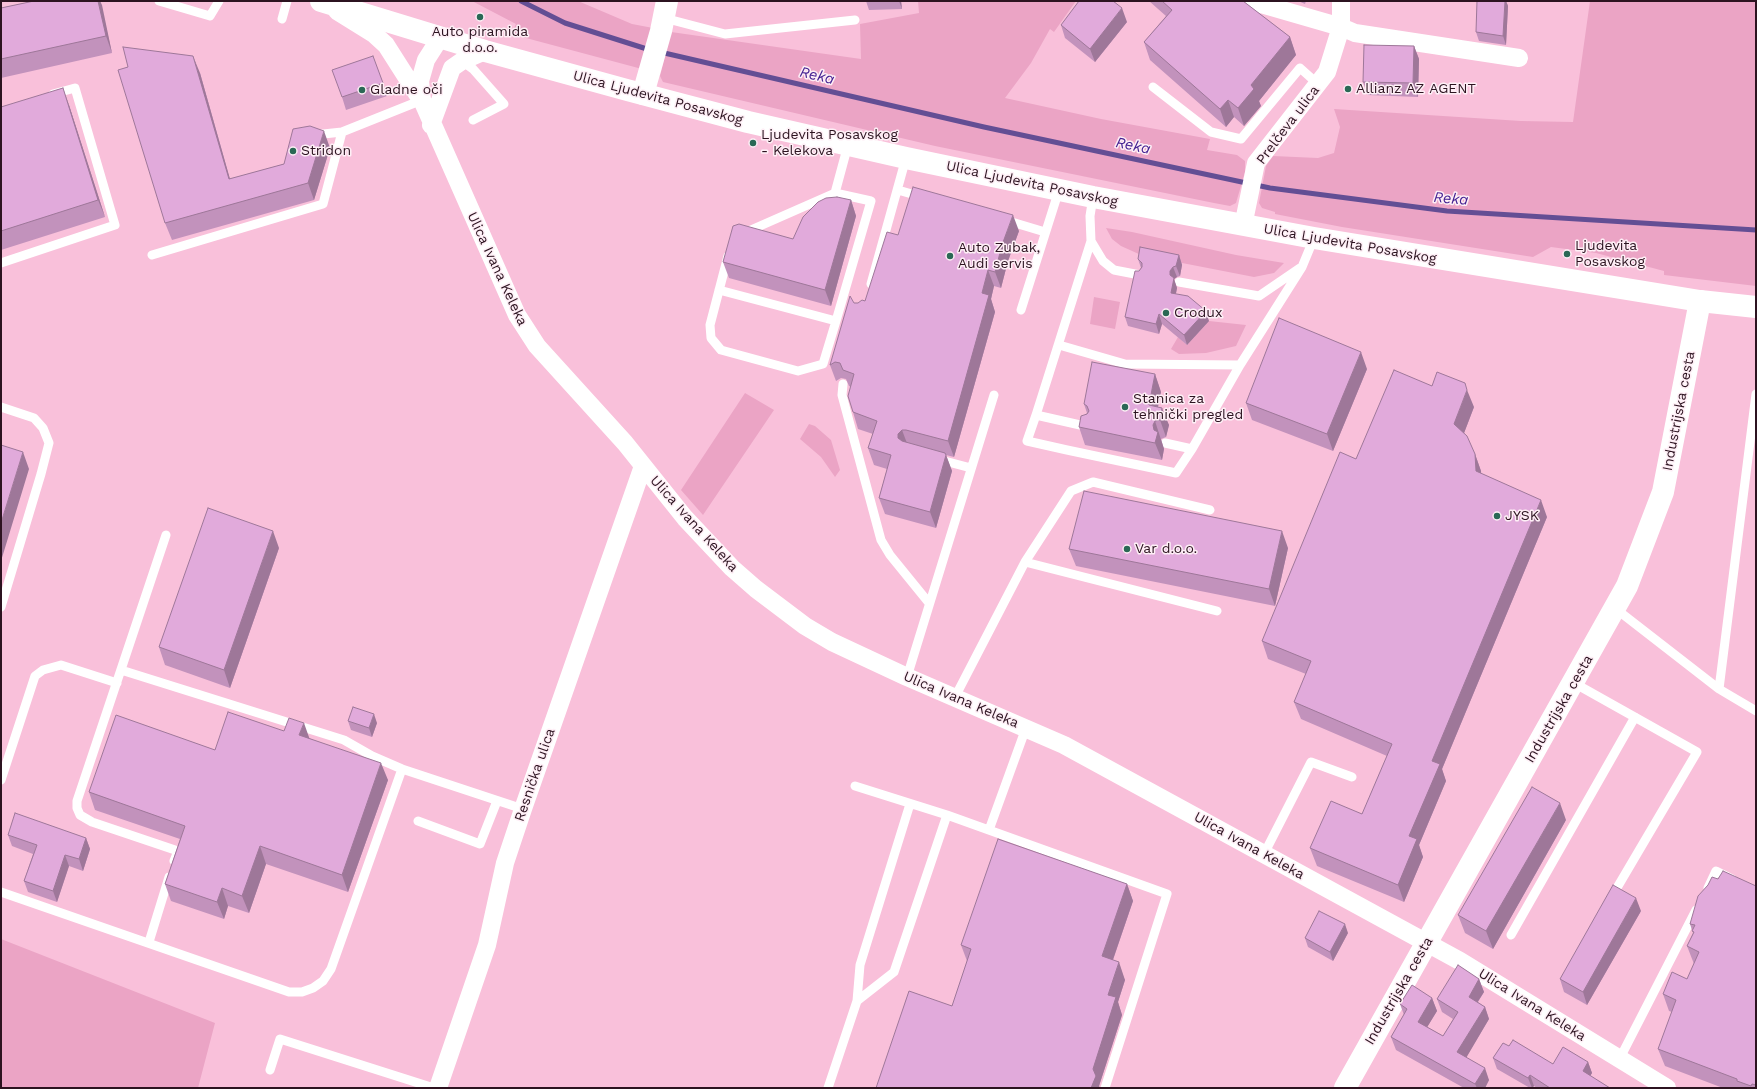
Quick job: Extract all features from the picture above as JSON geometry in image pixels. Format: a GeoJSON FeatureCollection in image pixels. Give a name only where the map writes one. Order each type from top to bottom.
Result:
{"type":"FeatureCollection","features":[{"type":"Feature","properties":{"kind":"main road","name":"Ulica Ljudevita Posavskog"},"geometry":{"type":"LineString","coordinates":[[321,1],[485,51],[643,94],[748,122],[906,158],[1093,197],[1245,216],[1314,238],[1700,301],[1756,307]]}},
{"type":"Feature","properties":{"kind":"main road"},"geometry":{"type":"LineString","coordinates":[[643,94],[651,70],[664,16]]}},
{"type":"Feature","properties":{"kind":"main road","name":"Industrijska cesta"},"geometry":{"type":"LineString","coordinates":[[1345,1088],[1616,609],[1640,556],[1663,492],[1700,301]]}},
{"type":"Feature","properties":{"kind":"street","name":"Ulica Ivana Keleka"},"geometry":{"type":"LineString","coordinates":[[321,1],[374,34],[386,45],[422,100],[431,125],[509,298],[529,336],[573,388],[625,443],[711,546],[756,589],[812,630],[857,654],[1064,745],[1426,943],[1460,960],[1619,1060],[1667,1088]]}},
{"type":"Feature","properties":{"kind":"street"},"geometry":{"type":"LineString","coordinates":[[1251,1],[1341,27],[1355,34],[1519,58]]}},
{"type":"Feature","properties":{"kind":"street","name":"Prelčeva ulica"},"geometry":{"type":"LineString","coordinates":[[1245,216],[1256,163],[1328,72],[1341,27],[1341,1]]}},
{"type":"Feature","properties":{"kind":"street","name":"Ulica Ivana Keleka"},"geometry":{"type":"LineString","coordinates":[[422,100],[420,81],[426,60],[440,38]]}},
{"type":"Feature","properties":{"kind":"street"},"geometry":{"type":"LineString","coordinates":[[431,125],[452,68],[462,61],[485,51]]}},
{"type":"Feature","properties":{"kind":"street","name":"Resnička ulica"},"geometry":{"type":"LineString","coordinates":[[438,1088],[487,945],[505,863],[522,810],[643,466]]}},
{"type":"Feature","properties":{"kind":"lane"},"geometry":{"type":"LineString","coordinates":[[159,1],[210,16],[219,1]]}},
{"type":"Feature","properties":{"kind":"lane"},"geometry":{"type":"LineString","coordinates":[[282,19],[287,1]]}},
{"type":"Feature","properties":{"kind":"lane"},"geometry":{"type":"LineString","coordinates":[[664,16],[725,34],[856,20]]}},
{"type":"Feature","properties":{"kind":"lane"},"geometry":{"type":"LineString","coordinates":[[462,61],[473,69],[504,104],[472,120]]}},
{"type":"Feature","properties":{"kind":"lane"},"geometry":{"type":"LineString","coordinates":[[1153,87],[1211,132],[1241,139],[1300,68],[1319,85]]}},
{"type":"Feature","properties":{"kind":"lane"},"geometry":{"type":"LineString","coordinates":[[1,263],[115,225],[75,88],[45,96]]}},
{"type":"Feature","properties":{"kind":"lane"},"geometry":{"type":"LineString","coordinates":[[305,135],[342,132],[422,100]]}},
{"type":"Feature","properties":{"kind":"lane"},"geometry":{"type":"LineString","coordinates":[[152,255],[323,204],[342,132]]}},
{"type":"Feature","properties":{"kind":"lane"},"geometry":{"type":"LineString","coordinates":[[834,193],[846,159],[848,145]]}},
{"type":"Feature","properties":{"kind":"lane"},"geometry":{"type":"LineString","coordinates":[[868,294],[906,158]]}},
{"type":"Feature","properties":{"kind":"lane"},"geometry":{"type":"LineString","coordinates":[[898,190],[935,200]]}},
{"type":"Feature","properties":{"kind":"lane"},"geometry":{"type":"LineString","coordinates":[[1021,310],[1059,190]]}},
{"type":"Feature","properties":{"kind":"lane"},"geometry":{"type":"LineString","coordinates":[[834,193],[871,201],[823,364],[798,372],[721,350],[711,338],[710,325],[733,241],[834,193]]}},
{"type":"Feature","properties":{"kind":"lane"},"geometry":{"type":"LineString","coordinates":[[1093,197],[1090,216],[1091,241],[1059,345],[1027,441],[1176,473],[1192,449],[1240,365],[1302,267],[1314,238]]}},
{"type":"Feature","properties":{"kind":"lane"},"geometry":{"type":"LineString","coordinates":[[994,217],[1045,232]]}},
{"type":"Feature","properties":{"kind":"lane"},"geometry":{"type":"LineString","coordinates":[[1091,241],[1103,261],[1114,270],[1140,275]]}},
{"type":"Feature","properties":{"kind":"lane"},"geometry":{"type":"LineString","coordinates":[[1179,282],[1259,296],[1302,267]]}},
{"type":"Feature","properties":{"kind":"lane"},"geometry":{"type":"LineString","coordinates":[[719,290],[836,321]]}},
{"type":"Feature","properties":{"kind":"lane"},"geometry":{"type":"LineString","coordinates":[[1059,345],[1125,364],[1240,365]]}},
{"type":"Feature","properties":{"kind":"lane"},"geometry":{"type":"LineString","coordinates":[[843,384],[842,395],[881,540],[890,555],[929,603]]}},
{"type":"Feature","properties":{"kind":"lane"},"geometry":{"type":"LineString","coordinates":[[1719,689],[1756,394]]}},
{"type":"Feature","properties":{"kind":"lane"},"geometry":{"type":"LineString","coordinates":[[907,677],[994,395]]}},
{"type":"Feature","properties":{"kind":"lane"},"geometry":{"type":"LineString","coordinates":[[1,407],[34,418],[43,428],[49,443],[1,607]]}},
{"type":"Feature","properties":{"kind":"lane"},"geometry":{"type":"LineString","coordinates":[[1036,415],[1089,427]]}},
{"type":"Feature","properties":{"kind":"lane"},"geometry":{"type":"LineString","coordinates":[[1165,443],[1192,449]]}},
{"type":"Feature","properties":{"kind":"lane"},"geometry":{"type":"LineString","coordinates":[[926,456],[971,468]]}},
{"type":"Feature","properties":{"kind":"lane"},"geometry":{"type":"LineString","coordinates":[[955,697],[1025,562],[1071,491],[1093,482],[1210,510]]}},
{"type":"Feature","properties":{"kind":"lane"},"geometry":{"type":"LineString","coordinates":[[149,942],[178,851],[92,822],[80,815],[77,808],[77,801],[166,535]]}},
{"type":"Feature","properties":{"kind":"lane"},"geometry":{"type":"LineString","coordinates":[[1025,562],[1217,611]]}},
{"type":"Feature","properties":{"kind":"lane"},"geometry":{"type":"LineString","coordinates":[[1616,609],[1719,689],[1756,711]]}},
{"type":"Feature","properties":{"kind":"lane"},"geometry":{"type":"LineString","coordinates":[[1,780],[35,676],[43,670],[61,665],[116,683]]}},
{"type":"Feature","properties":{"kind":"lane"},"geometry":{"type":"LineString","coordinates":[[121,670],[344,740],[372,756],[402,769],[522,810]]}},
{"type":"Feature","properties":{"kind":"lane"},"geometry":{"type":"LineString","coordinates":[[1574,683],[1697,752],[1605,909]]}},
{"type":"Feature","properties":{"kind":"lane"},"geometry":{"type":"LineString","coordinates":[[1511,934],[1635,717]]}},
{"type":"Feature","properties":{"kind":"lane"},"geometry":{"type":"LineString","coordinates":[[989,830],[1026,728]]}},
{"type":"Feature","properties":{"kind":"lane"},"geometry":{"type":"LineString","coordinates":[[1264,854],[1311,762],[1352,777]]}},
{"type":"Feature","properties":{"kind":"lane"},"geometry":{"type":"LineString","coordinates":[[1,892],[149,942],[289,992],[302,992],[323,981],[331,969],[402,769]]}},
{"type":"Feature","properties":{"kind":"lane"},"geometry":{"type":"LineString","coordinates":[[855,786],[947,815],[1167,894],[1105,1088]]}},
{"type":"Feature","properties":{"kind":"lane"},"geometry":{"type":"LineString","coordinates":[[418,821],[480,844],[497,801]]}},
{"type":"Feature","properties":{"kind":"lane"},"geometry":{"type":"LineString","coordinates":[[828,1088],[857,1001],[860,964],[910,804]]}},
{"type":"Feature","properties":{"kind":"lane"},"geometry":{"type":"LineString","coordinates":[[857,1001],[894,972],[947,815]]}},
{"type":"Feature","properties":{"kind":"lane"},"geometry":{"type":"LineString","coordinates":[[1619,1060],[1716,871],[1743,884]]}},
{"type":"Feature","properties":{"kind":"lane"},"geometry":{"type":"LineString","coordinates":[[270,1070],[280,1039],[434,1088]]}},
{"type":"Feature","properties":{"kind":"shaded area"},"geometry":{"type":"Polygon","coordinates":[[[472,1],[578,1],[632,24],[653,28],[642,69],[511,34],[516,24],[472,1]]]}},
{"type":"Feature","properties":{"kind":"shaded area"},"geometry":{"type":"Polygon","coordinates":[[[918,1],[1076,1],[1054,32],[1050,29],[1031,63],[1005,98],[1101,119],[1210,139],[1207,150],[1237,155],[1245,161],[1245,172],[1236,203],[1230,206],[1214,203],[935,146],[663,82],[660,76],[671,32],[861,59],[860,24],[919,13],[918,1]]]}},
{"type":"Feature","properties":{"kind":"shaded area"},"geometry":{"type":"Polygon","coordinates":[[[1590,1],[1756,1],[1756,286],[1664,275],[1664,271],[1596,253],[1551,247],[1533,257],[1342,227],[1275,214],[1275,212],[1262,208],[1259,203],[1266,166],[1273,156],[1318,158],[1334,153],[1340,127],[1334,109],[1521,121],[1573,122],[1590,1]]]}},
{"type":"Feature","properties":{"kind":"shaded area"},"geometry":{"type":"Polygon","coordinates":[[[1106,228],[1132,232],[1236,255],[1284,263],[1274,273],[1254,277],[1141,255],[1121,246],[1112,239],[1106,228]]]}},
{"type":"Feature","properties":{"kind":"shaded area"},"geometry":{"type":"Polygon","coordinates":[[[1094,297],[1120,302],[1115,329],[1090,324],[1094,297]]]}},
{"type":"Feature","properties":{"kind":"shaded area"},"geometry":{"type":"Polygon","coordinates":[[[1209,321],[1246,325],[1236,346],[1206,353],[1179,354],[1171,349],[1178,337],[1187,345],[1209,321]]]}},
{"type":"Feature","properties":{"kind":"shaded area"},"geometry":{"type":"Polygon","coordinates":[[[745,393],[774,410],[703,515],[681,490],[745,393]]]}},
{"type":"Feature","properties":{"kind":"shaded area"},"geometry":{"type":"Polygon","coordinates":[[[809,424],[815,426],[831,440],[840,470],[835,477],[821,457],[800,439],[809,424]]]}},
{"type":"Feature","properties":{"kind":"shaded area"},"geometry":{"type":"Polygon","coordinates":[[[1,939],[215,1023],[198,1088],[1,1088],[1,939]]]}},
{"type":"Feature","properties":{"kind":"building"},"geometry":{"type":"Polygon","coordinates":[[[34,1],[98,1],[106,36],[1,59],[1,8],[34,1]]]}},
{"type":"Feature","properties":{"kind":"building"},"geometry":{"type":"Polygon","coordinates":[[[1079,1],[1113,1],[1122,8],[1090,49],[1061,25],[1079,1]]]}},
{"type":"Feature","properties":{"kind":"building"},"geometry":{"type":"Polygon","coordinates":[[[1162,1],[1243,1],[1290,37],[1251,85],[1254,89],[1238,108],[1228,100],[1220,109],[1144,42],[1172,10],[1162,1]]]}},
{"type":"Feature","properties":{"kind":"building"},"geometry":{"type":"Polygon","coordinates":[[[1477,1],[1505,1],[1503,36],[1476,32],[1477,1]]]}},
{"type":"Feature","properties":{"kind":"building"},"geometry":{"type":"Polygon","coordinates":[[[1364,45],[1414,46],[1413,83],[1363,82],[1364,45]]]}},
{"type":"Feature","properties":{"kind":"building"},"geometry":{"type":"Polygon","coordinates":[[[123,47],[193,56],[229,179],[284,164],[293,129],[310,126],[324,131],[308,183],[165,223],[118,70],[128,67],[123,47]]]}},
{"type":"Feature","properties":{"kind":"building"},"geometry":{"type":"Polygon","coordinates":[[[373,56],[383,83],[342,97],[332,70],[373,56]]]}},
{"type":"Feature","properties":{"kind":"building"},"geometry":{"type":"Polygon","coordinates":[[[63,88],[98,200],[1,231],[1,107],[63,88]]]}},
{"type":"Feature","properties":{"kind":"building"},"geometry":{"type":"Polygon","coordinates":[[[913,187],[1013,215],[1002,245],[995,272],[988,270],[982,293],[989,295],[948,441],[906,430],[902,430],[898,434],[898,438],[902,441],[945,453],[946,455],[930,512],[879,498],[891,455],[868,448],[877,421],[853,412],[848,396],[854,374],[843,370],[840,363],[835,362],[830,365],[850,296],[854,303],[858,303],[862,300],[865,301],[887,232],[898,235],[913,187]]]}},
{"type":"Feature","properties":{"kind":"building"},"geometry":{"type":"Polygon","coordinates":[[[837,197],[851,200],[825,290],[723,262],[733,226],[739,224],[793,239],[803,217],[818,202],[826,198],[837,197]]]}},
{"type":"Feature","properties":{"kind":"building"},"geometry":{"type":"Polygon","coordinates":[[[1140,247],[1179,255],[1176,266],[1170,271],[1170,275],[1174,278],[1171,293],[1188,296],[1206,311],[1184,335],[1159,314],[1156,324],[1125,317],[1135,271],[1139,271],[1142,267],[1142,263],[1138,259],[1140,247]]]}},
{"type":"Feature","properties":{"kind":"building"},"geometry":{"type":"Polygon","coordinates":[[[1279,318],[1361,352],[1327,434],[1246,403],[1279,318]]]}},
{"type":"Feature","properties":{"kind":"building","name":"Stanica za tehnički pregled"},"geometry":{"type":"Polygon","coordinates":[[[1092,362],[1155,374],[1149,405],[1162,408],[1160,420],[1155,421],[1153,425],[1154,430],[1158,432],[1155,443],[1079,427],[1081,416],[1087,414],[1089,411],[1087,406],[1084,404],[1092,362]]]}},
{"type":"Feature","properties":{"kind":"building"},"geometry":{"type":"Polygon","coordinates":[[[1394,370],[1432,386],[1437,372],[1465,383],[1467,390],[1454,424],[1467,436],[1475,454],[1476,471],[1541,500],[1432,761],[1440,764],[1409,836],[1417,839],[1398,885],[1310,848],[1331,801],[1362,814],[1392,744],[1294,702],[1311,661],[1262,641],[1340,452],[1356,459],[1394,370]]]}},
{"type":"Feature","properties":{"kind":"building"},"geometry":{"type":"Polygon","coordinates":[[[1,445],[23,452],[1,523],[1,445]]]}},
{"type":"Feature","properties":{"kind":"building"},"geometry":{"type":"Polygon","coordinates":[[[1084,491],[1282,531],[1269,589],[1069,549],[1084,491]]]}},
{"type":"Feature","properties":{"kind":"building"},"geometry":{"type":"Polygon","coordinates":[[[208,508],[273,531],[224,670],[159,647],[208,508]]]}},
{"type":"Feature","properties":{"kind":"building"},"geometry":{"type":"Polygon","coordinates":[[[353,707],[374,714],[369,728],[348,721],[353,707]]]}},
{"type":"Feature","properties":{"kind":"building"},"geometry":{"type":"Polygon","coordinates":[[[228,712],[284,731],[289,718],[304,723],[299,735],[381,763],[342,875],[260,846],[242,896],[222,888],[217,902],[165,884],[185,826],[89,792],[116,715],[215,750],[228,712]]]}},
{"type":"Feature","properties":{"kind":"building"},"geometry":{"type":"Polygon","coordinates":[[[1532,787],[1560,803],[1486,931],[1458,915],[1532,787]]]}},
{"type":"Feature","properties":{"kind":"building"},"geometry":{"type":"Polygon","coordinates":[[[15,813],[86,838],[79,859],[65,855],[53,891],[24,881],[37,845],[8,835],[15,813]]]}},
{"type":"Feature","properties":{"kind":"building"},"geometry":{"type":"Polygon","coordinates":[[[998,839],[1127,884],[1102,956],[1119,962],[1108,995],[1116,997],[1093,1069],[1096,1076],[1091,1088],[876,1088],[909,991],[952,1006],[971,949],[961,945],[998,839]]]}},
{"type":"Feature","properties":{"kind":"building"},"geometry":{"type":"Polygon","coordinates":[[[1723,871],[1756,886],[1756,1085],[1752,1084],[1751,1086],[1737,1081],[1737,1079],[1658,1049],[1676,1000],[1663,994],[1672,972],[1687,979],[1699,952],[1687,946],[1694,932],[1692,931],[1695,925],[1690,924],[1698,896],[1708,885],[1712,877],[1718,879],[1723,871]]]}},
{"type":"Feature","properties":{"kind":"building"},"geometry":{"type":"Polygon","coordinates":[[[1613,885],[1636,898],[1583,992],[1560,979],[1613,885]]]}},
{"type":"Feature","properties":{"kind":"building"},"geometry":{"type":"Polygon","coordinates":[[[1319,911],[1345,924],[1330,952],[1305,938],[1319,911]]]}},
{"type":"Feature","properties":{"kind":"building"},"geometry":{"type":"Polygon","coordinates":[[[1458,965],[1479,979],[1469,997],[1485,1007],[1457,1052],[1485,1068],[1475,1084],[1391,1037],[1407,1009],[1400,1004],[1412,985],[1432,998],[1418,1022],[1443,1036],[1458,1012],[1437,999],[1458,965]]]}},
{"type":"Feature","properties":{"kind":"building"},"geometry":{"type":"Polygon","coordinates":[[[1513,1040],[1553,1064],[1563,1047],[1588,1062],[1583,1071],[1610,1088],[1550,1088],[1530,1075],[1528,1078],[1493,1058],[1503,1043],[1509,1046],[1513,1040]]]}},
{"type":"Feature","properties":{"kind":"waterway","name":"Reka"},"geometry":{"type":"LineString","coordinates":[[521,1],[565,23],[650,50]]}},
{"type":"Feature","properties":{"kind":"waterway","name":"Reka"},"geometry":{"type":"LineString","coordinates":[[660,52],[984,127],[1270,188],[1447,211],[1756,230]]}},
{"type":"Feature","properties":{"kind":"place","name":"Auto piramida d.o.o."},"geometry":{"type":"Point","coordinates":[480,17]}},
{"type":"Feature","properties":{"kind":"place","name":"Allianz AZ AGENT"},"geometry":{"type":"Point","coordinates":[1348,89]}},
{"type":"Feature","properties":{"kind":"place","name":"Gladne oči"},"geometry":{"type":"Point","coordinates":[362,90]}},
{"type":"Feature","properties":{"kind":"place","name":"Ljudevita Posavskog - Kelekova"},"geometry":{"type":"Point","coordinates":[753,143]}},
{"type":"Feature","properties":{"kind":"place","name":"Stridon"},"geometry":{"type":"Point","coordinates":[293,151]}},
{"type":"Feature","properties":{"kind":"place","name":"Ljudevita Posavskog"},"geometry":{"type":"Point","coordinates":[1567,254]}},
{"type":"Feature","properties":{"kind":"place","name":"Auto Zubak, Audi servis"},"geometry":{"type":"Point","coordinates":[950,256]}},
{"type":"Feature","properties":{"kind":"place","name":"Crodux"},"geometry":{"type":"Point","coordinates":[1166,313]}},
{"type":"Feature","properties":{"kind":"place","name":"Stanica za tehnički pregled"},"geometry":{"type":"Point","coordinates":[1125,407]}},
{"type":"Feature","properties":{"kind":"place","name":"JYSK"},"geometry":{"type":"Point","coordinates":[1497,516]}},
{"type":"Feature","properties":{"kind":"place","name":"Var d.o.o."},"geometry":{"type":"Point","coordinates":[1127,549]}}]}
